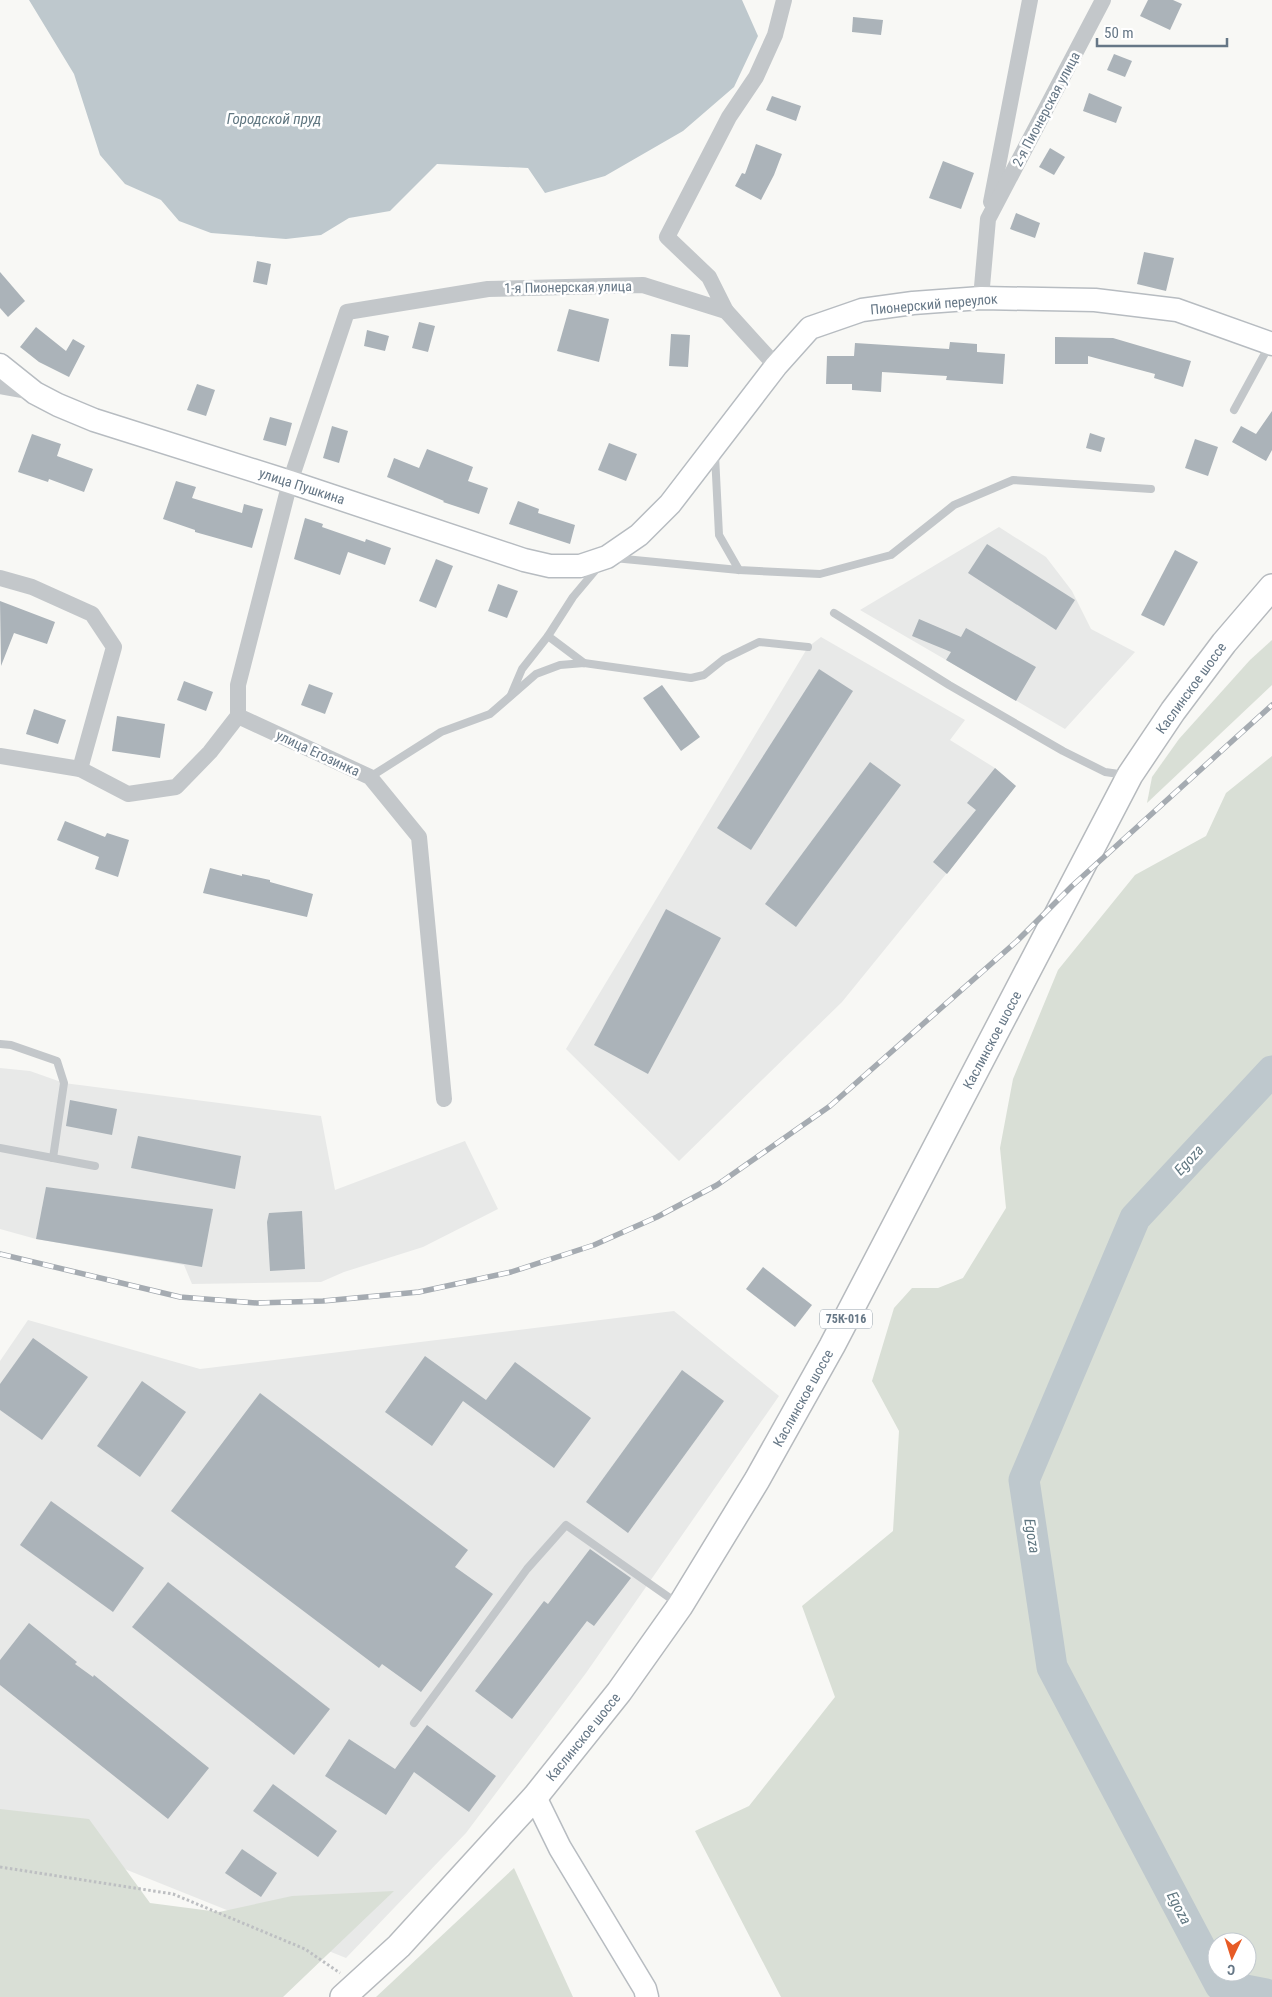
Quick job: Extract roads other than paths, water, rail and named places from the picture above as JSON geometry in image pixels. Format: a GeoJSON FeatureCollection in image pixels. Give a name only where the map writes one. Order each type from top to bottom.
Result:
{"type":"FeatureCollection","features":[{"type":"Feature","properties":{"kind":"main road","name":"Каслинское шоссе"},"geometry":{"type":"LineString","coordinates":[[350,1991],[399,1946],[535,1797],[619,1692],[680,1606],[757,1480],[832,1346],[1130,775],[1207,665],[1272,587]]}},
{"type":"Feature","properties":{"kind":"street"},"geometry":{"type":"LineString","coordinates":[[776,366],[726,311],[709,277],[667,237],[728,117],[756,77],[775,35],[784,0]]}},
{"type":"Feature","properties":{"kind":"street","name":"2-я Пионерская улица"},"geometry":{"type":"LineString","coordinates":[[981,298],[988,219],[1030,0]]}},
{"type":"Feature","properties":{"kind":"street","name":"2-я Пионерская улица"},"geometry":{"type":"LineString","coordinates":[[988,219],[1103,0]]}},
{"type":"Feature","properties":{"kind":"street","name":"1-я Пионерская улица"},"geometry":{"type":"LineString","coordinates":[[290,482],[347,312],[488,289],[643,285],[726,311]]}},
{"type":"Feature","properties":{"kind":"street","name":"Пионерский переулок"},"geometry":{"type":"LineString","coordinates":[[607,557],[639,535],[670,504],[776,366],[810,328],[862,310],[913,303],[981,298],[1095,300],[1177,310],[1271,344]]}},
{"type":"Feature","properties":{"kind":"street"},"geometry":{"type":"LineString","coordinates":[[0,365],[34,393]]}},
{"type":"Feature","properties":{"kind":"street","name":"улица Пушкина"},"geometry":{"type":"LineString","coordinates":[[0,386],[34,393],[94,420],[290,482],[524,560],[550,566],[580,566],[607,557]]}},
{"type":"Feature","properties":{"kind":"street"},"geometry":{"type":"LineString","coordinates":[[1,758],[80,769],[128,794],[176,787],[210,752],[238,716],[238,685],[290,482]]}},
{"type":"Feature","properties":{"kind":"street"},"geometry":{"type":"LineString","coordinates":[[0,578],[32,587],[92,614],[114,647],[80,769]]}},
{"type":"Feature","properties":{"kind":"street","name":"улица Егозинка"},"geometry":{"type":"LineString","coordinates":[[238,716],[370,777],[419,837],[444,1099]]}},
{"type":"Feature","properties":{"kind":"street"},"geometry":{"type":"LineString","coordinates":[[535,1797],[560,1848],[645,1990],[647,1997]]}},
{"type":"Feature","properties":{"kind":"lane"},"geometry":{"type":"LineString","coordinates":[[1234,410],[1271,344]]}},
{"type":"Feature","properties":{"kind":"lane"},"geometry":{"type":"LineString","coordinates":[[715,444],[719,535],[739,570]]}},
{"type":"Feature","properties":{"kind":"lane"},"geometry":{"type":"LineString","coordinates":[[510,696],[522,669],[548,636],[573,597],[607,557],[739,570],[820,574],[891,556],[954,505],[1013,480],[1151,489]]}},
{"type":"Feature","properties":{"kind":"lane"},"geometry":{"type":"LineString","coordinates":[[834,613],[949,685],[1063,751],[1105,772],[1130,775]]}},
{"type":"Feature","properties":{"kind":"lane"},"geometry":{"type":"LineString","coordinates":[[548,636],[584,663]]}},
{"type":"Feature","properties":{"kind":"lane"},"geometry":{"type":"LineString","coordinates":[[370,777],[441,732],[490,714],[536,674],[560,665],[584,663],[691,678],[704,675],[724,659],[759,642],[808,647]]}},
{"type":"Feature","properties":{"kind":"lane"},"geometry":{"type":"LineString","coordinates":[[0,1044],[11,1045],[57,1061],[64,1083],[53,1158]]}},
{"type":"Feature","properties":{"kind":"lane"},"geometry":{"type":"LineString","coordinates":[[0,1148],[95,1166]]}},
{"type":"Feature","properties":{"kind":"lane"},"geometry":{"type":"LineString","coordinates":[[414,1722],[527,1569],[566,1525],[680,1606]]}},
{"type":"Feature","properties":{"kind":"water","name":"Городской пруд"},"geometry":{"type":"Polygon","coordinates":[[[29,0],[742,0],[758,36],[734,87],[683,131],[605,176],[545,193],[528,168],[437,164],[390,211],[349,218],[321,235],[286,239],[211,233],[179,221],[161,200],[125,184],[100,155],[74,74],[29,0]]]}},
{"type":"Feature","properties":{"kind":"waterway","name":"Egoza"},"geometry":{"type":"LineString","coordinates":[[1269,1997],[1266,1994],[1220,1985],[1052,1667],[1024,1480],[1135,1218],[1272,1071]]}},
{"type":"Feature","properties":{"kind":"railway"},"geometry":{"type":"LineString","coordinates":[[0,1254],[180,1297],[257,1303],[323,1301],[419,1292],[511,1272],[594,1245],[657,1217],[717,1185],[830,1106],[1017,941],[1072,886],[1272,705]]}}]}
